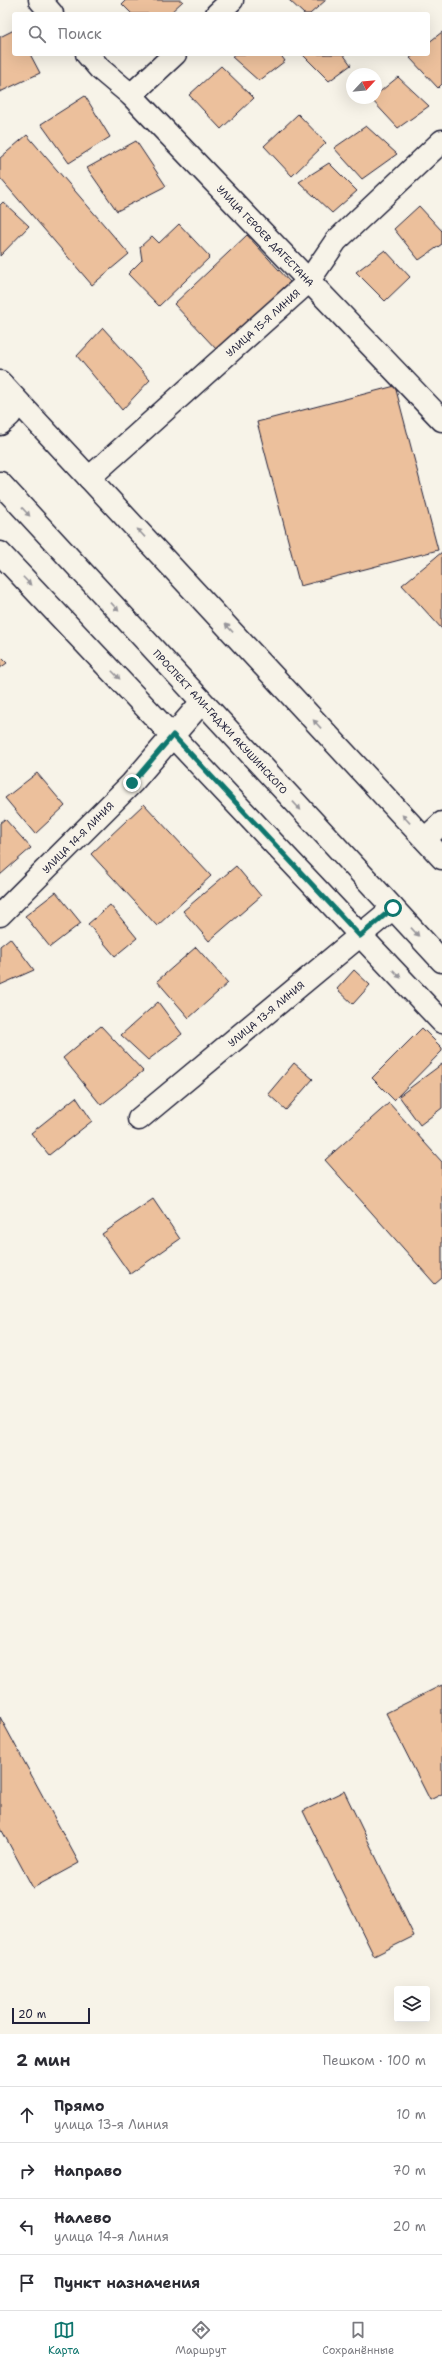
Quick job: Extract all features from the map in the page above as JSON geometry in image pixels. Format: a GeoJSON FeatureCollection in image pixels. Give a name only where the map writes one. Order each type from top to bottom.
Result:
{"type":"FeatureCollection","features":[{"type":"Feature","properties":{"kind":"street"},"geometry":{"type":"LineString","coordinates":[[40,0],[50,12]]}},
{"type":"Feature","properties":{"kind":"street"},"geometry":{"type":"LineString","coordinates":[[219,12],[232,0]]}},
{"type":"Feature","properties":{"kind":"street","name":"УЛИЦА ГЕРОЕВ ДАГЕСТАНА"},"geometry":{"type":"LineString","coordinates":[[89,56],[100,69],[131,96],[442,420]]}},
{"type":"Feature","properties":{"kind":"street"},"geometry":{"type":"LineString","coordinates":[[131,96],[173,56]]}},
{"type":"Feature","properties":{"kind":"street","name":"УЛИЦА 15-Я ЛИНИЯ"},"geometry":{"type":"LineString","coordinates":[[90,478],[308,282],[336,241],[442,141]]}},
{"type":"Feature","properties":{"kind":"street"},"geometry":{"type":"LineString","coordinates":[[2,384],[442,858]]}},
{"type":"Feature","properties":{"kind":"street"},"geometry":{"type":"LineString","coordinates":[[0,424],[10,415],[2,384]]}},
{"type":"Feature","properties":{"kind":"street","name":"ПРОСПЕКТ АЛИ-ГАДЖИ АКУШИНСКОГО"},"geometry":{"type":"LineString","coordinates":[[0,483],[163,658],[201,703],[442,961]]}},
{"type":"Feature","properties":{"kind":"street"},"geometry":{"type":"LineString","coordinates":[[3,563],[173,735],[442,1022]]}},
{"type":"Feature","properties":{"kind":"street","name":"УЛИЦА 14-Я ЛИНИЯ"},"geometry":{"type":"LineString","coordinates":[[0,915],[132,783],[201,703]]}},
{"type":"Feature","properties":{"kind":"street"},"geometry":{"type":"LineString","coordinates":[[425,839],[442,823]]}},
{"type":"Feature","properties":{"kind":"street","name":"УЛИЦА 13-Я ЛИНИЯ"},"geometry":{"type":"LineString","coordinates":[[139,1119],[393,908]]}},
{"type":"Feature","properties":{"kind":"building"},"geometry":{"type":"Polygon","coordinates":[[[126,0],[183,1],[171,12],[130,12],[122,4],[126,0]]]}},
{"type":"Feature","properties":{"kind":"building"},"geometry":{"type":"Polygon","coordinates":[[[289,0],[326,0],[312,12],[302,12],[289,0]]]}},
{"type":"Feature","properties":{"kind":"building"},"geometry":{"type":"Polygon","coordinates":[[[12,31],[12,56],[31,56],[40,73],[0,92],[0,37],[12,31]]]}},
{"type":"Feature","properties":{"kind":"building"},"geometry":{"type":"Polygon","coordinates":[[[442,32],[442,84],[438,88],[410,58],[412,56],[430,56],[430,41],[442,32]]]}},
{"type":"Feature","properties":{"kind":"building"},"geometry":{"type":"Polygon","coordinates":[[[281,56],[285,61],[259,81],[232,57],[281,56]]]}},
{"type":"Feature","properties":{"kind":"building"},"geometry":{"type":"Polygon","coordinates":[[[304,56],[344,56],[351,65],[329,81],[304,56]]]}},
{"type":"Feature","properties":{"kind":"building"},"geometry":{"type":"Polygon","coordinates":[[[221,66],[254,98],[221,129],[189,95],[221,66]]]}},
{"type":"Feature","properties":{"kind":"building"},"geometry":{"type":"Polygon","coordinates":[[[398,77],[429,106],[398,128],[376,104],[382,104],[382,90],[398,77]]]}},
{"type":"Feature","properties":{"kind":"building"},"geometry":{"type":"Polygon","coordinates":[[[85,96],[110,137],[69,163],[41,124],[85,96]]]}},
{"type":"Feature","properties":{"kind":"building"},"geometry":{"type":"Polygon","coordinates":[[[298,114],[326,143],[292,176],[264,146],[298,114]]]}},
{"type":"Feature","properties":{"kind":"building"},"geometry":{"type":"Polygon","coordinates":[[[366,126],[397,154],[362,179],[334,148],[366,126]]]}},
{"type":"Feature","properties":{"kind":"building"},"geometry":{"type":"Polygon","coordinates":[[[27,135],[129,254],[92,285],[0,178],[0,158],[27,135]]]}},
{"type":"Feature","properties":{"kind":"building"},"geometry":{"type":"Polygon","coordinates":[[[136,141],[166,186],[117,211],[87,168],[136,141]]]}},
{"type":"Feature","properties":{"kind":"building"},"geometry":{"type":"Polygon","coordinates":[[[329,163],[357,191],[332,213],[299,182],[329,163]]]}},
{"type":"Feature","properties":{"kind":"building"},"geometry":{"type":"Polygon","coordinates":[[[3,202],[29,226],[0,256],[0,205],[3,202]]]}},
{"type":"Feature","properties":{"kind":"building"},"geometry":{"type":"Polygon","coordinates":[[[419,206],[442,231],[442,244],[419,260],[394,229],[419,206]]]}},
{"type":"Feature","properties":{"kind":"building"},"geometry":{"type":"Polygon","coordinates":[[[179,224],[210,257],[159,306],[128,274],[142,260],[140,247],[152,236],[159,243],[179,224]]]}},
{"type":"Feature","properties":{"kind":"building"},"geometry":{"type":"Polygon","coordinates":[[[247,235],[290,282],[217,350],[174,304],[247,235]]]}},
{"type":"Feature","properties":{"kind":"building"},"geometry":{"type":"Polygon","coordinates":[[[385,250],[410,277],[385,301],[356,272],[385,250]]]}},
{"type":"Feature","properties":{"kind":"building"},"geometry":{"type":"Polygon","coordinates":[[[103,328],[150,380],[122,410],[77,356],[103,328]]]}},
{"type":"Feature","properties":{"kind":"building"},"geometry":{"type":"Polygon","coordinates":[[[395,386],[438,550],[300,586],[257,422],[395,386]]]}},
{"type":"Feature","properties":{"kind":"building"},"geometry":{"type":"Polygon","coordinates":[[[442,552],[442,629],[402,585],[442,552]]]}},
{"type":"Feature","properties":{"kind":"building"},"geometry":{"type":"Polygon","coordinates":[[[0,656],[7,663],[0,668],[0,656]]]}},
{"type":"Feature","properties":{"kind":"building"},"geometry":{"type":"Polygon","coordinates":[[[37,773],[65,806],[35,834],[5,798],[37,773]]]}},
{"type":"Feature","properties":{"kind":"building"},"geometry":{"type":"Polygon","coordinates":[[[144,804],[211,876],[157,926],[91,854],[144,804]]]}},
{"type":"Feature","properties":{"kind":"building"},"geometry":{"type":"Polygon","coordinates":[[[5,819],[31,848],[0,875],[0,823],[5,819]]]}},
{"type":"Feature","properties":{"kind":"building"},"geometry":{"type":"Polygon","coordinates":[[[236,866],[261,896],[209,941],[183,911],[236,866]]]}},
{"type":"Feature","properties":{"kind":"building"},"geometry":{"type":"Polygon","coordinates":[[[56,892],[81,923],[50,947],[25,916],[56,892]]]}},
{"type":"Feature","properties":{"kind":"building"},"geometry":{"type":"Polygon","coordinates":[[[110,905],[137,938],[115,956],[88,924],[110,905]]]}},
{"type":"Feature","properties":{"kind":"building"},"geometry":{"type":"Polygon","coordinates":[[[10,938],[34,970],[0,985],[0,946],[10,938]]]}},
{"type":"Feature","properties":{"kind":"building"},"geometry":{"type":"Polygon","coordinates":[[[196,947],[228,983],[189,1018],[157,981],[196,947]]]}},
{"type":"Feature","properties":{"kind":"building"},"geometry":{"type":"Polygon","coordinates":[[[354,970],[370,985],[353,1004],[337,989],[354,970]]]}},
{"type":"Feature","properties":{"kind":"building"},"geometry":{"type":"Polygon","coordinates":[[[158,1002],[182,1034],[148,1060],[121,1035],[158,1002]]]}},
{"type":"Feature","properties":{"kind":"building"},"geometry":{"type":"Polygon","coordinates":[[[101,1026],[143,1071],[101,1105],[63,1058],[101,1026]]]}},
{"type":"Feature","properties":{"kind":"building"},"geometry":{"type":"Polygon","coordinates":[[[422,1028],[442,1048],[442,1051],[394,1100],[372,1078],[422,1028]]]}},
{"type":"Feature","properties":{"kind":"building"},"geometry":{"type":"Polygon","coordinates":[[[294,1063],[313,1079],[286,1110],[268,1094],[294,1063]]]}},
{"type":"Feature","properties":{"kind":"building"},"geometry":{"type":"Polygon","coordinates":[[[442,1064],[442,1108],[420,1125],[399,1096],[442,1064]]]}},
{"type":"Feature","properties":{"kind":"building"},"geometry":{"type":"Polygon","coordinates":[[[76,1097],[92,1121],[49,1155],[31,1133],[76,1097]]]}},
{"type":"Feature","properties":{"kind":"building"},"geometry":{"type":"Polygon","coordinates":[[[389,1103],[442,1162],[442,1278],[435,1284],[325,1160],[389,1103]]]}},
{"type":"Feature","properties":{"kind":"building"},"geometry":{"type":"Polygon","coordinates":[[[153,1199],[180,1239],[130,1274],[102,1234],[153,1199]]]}},
{"type":"Feature","properties":{"kind":"building"},"geometry":{"type":"Polygon","coordinates":[[[442,1685],[442,1794],[430,1800],[386,1713],[442,1685]]]}},
{"type":"Feature","properties":{"kind":"building"},"geometry":{"type":"Polygon","coordinates":[[[0,1717],[79,1863],[33,1888],[0,1827],[0,1717]]]}},
{"type":"Feature","properties":{"kind":"building"},"geometry":{"type":"Polygon","coordinates":[[[344,1791],[414,1936],[374,1956],[303,1811],[344,1791]]]}},
{"type":"Feature","properties":{"kind":"route"},"geometry":{"type":"LineString","coordinates":[[132,783],[173,735],[360,936],[393,908]]}}]}
